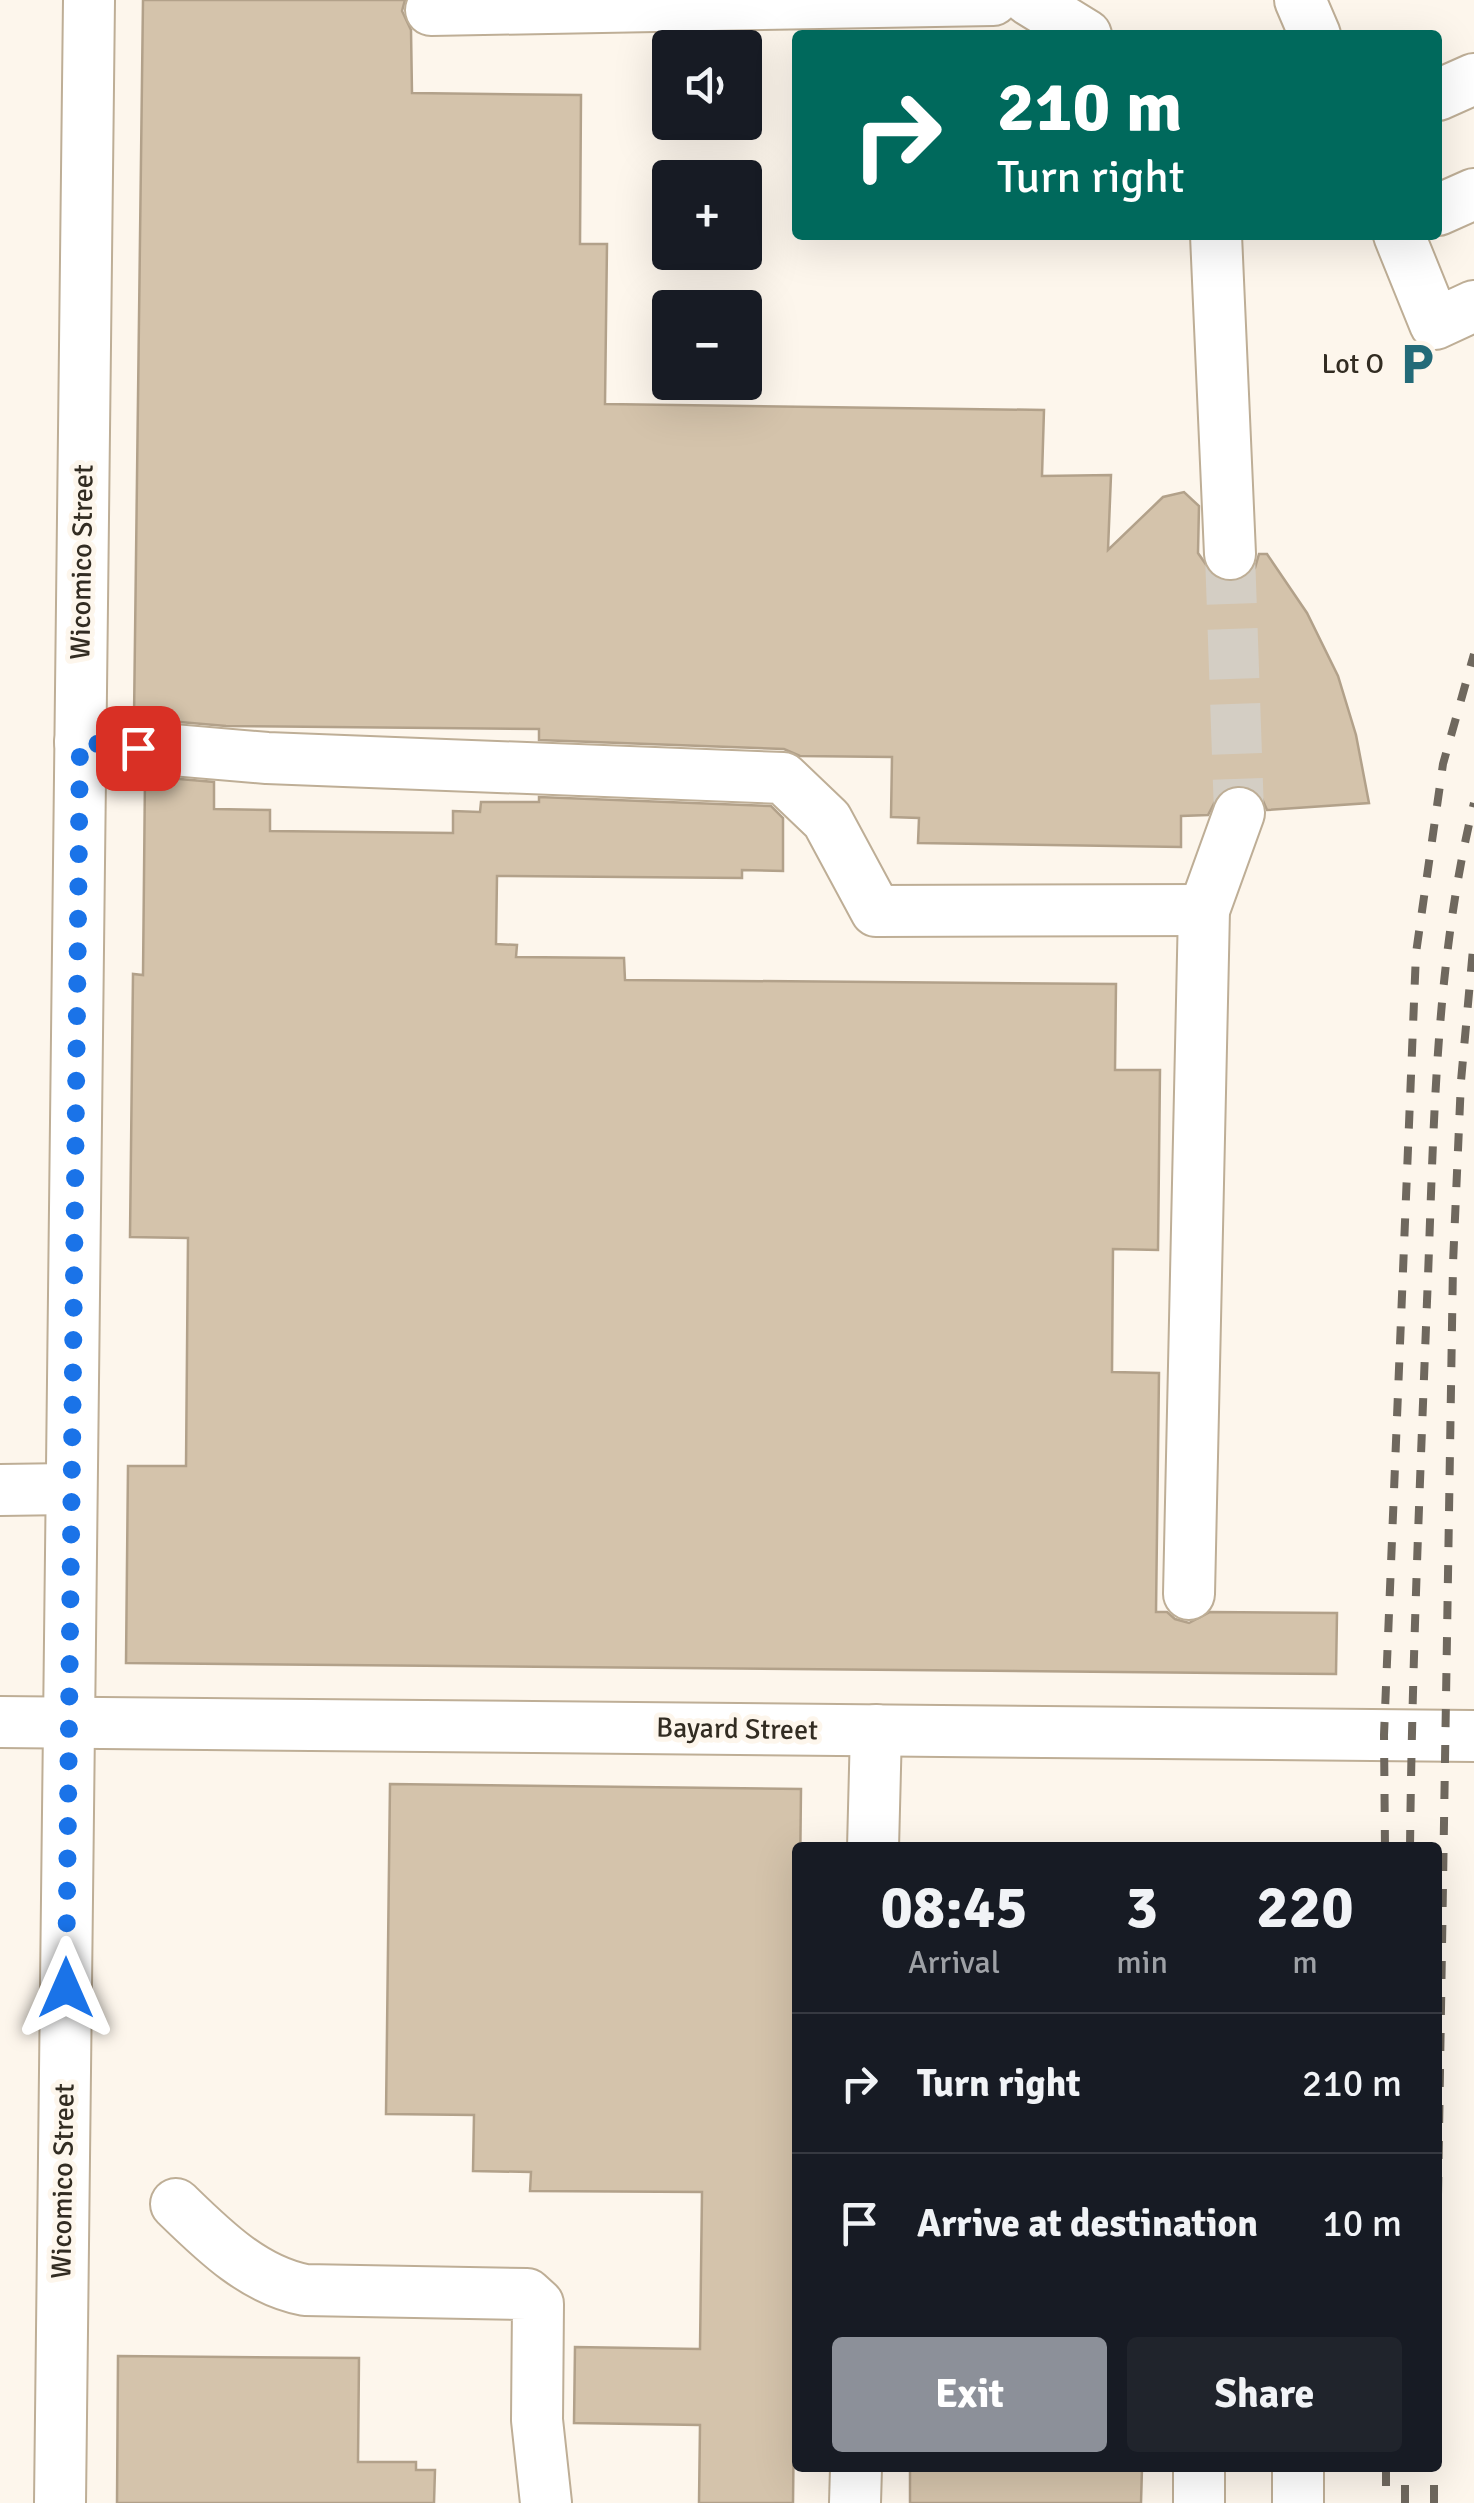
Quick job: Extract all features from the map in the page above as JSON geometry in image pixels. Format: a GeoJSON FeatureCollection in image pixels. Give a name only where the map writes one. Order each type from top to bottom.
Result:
{"type":"FeatureCollection","features":[{"type":"Feature","properties":{"kind":"street","name":"Wicomico Street"},"geometry":{"type":"LineString","coordinates":[[60,2503],[88,0]]}},
{"type":"Feature","properties":{"kind":"street"},"geometry":{"type":"LineString","coordinates":[[431,10],[993,0]]}},
{"type":"Feature","properties":{"kind":"street"},"geometry":{"type":"LineString","coordinates":[[1029,0],[1078,30]]}},
{"type":"Feature","properties":{"kind":"street"},"geometry":{"type":"LineString","coordinates":[[1300,0],[1313,30]]}},
{"type":"Feature","properties":{"kind":"street"},"geometry":{"type":"LineString","coordinates":[[1442,93],[1474,79]]}},
{"type":"Feature","properties":{"kind":"street"},"geometry":{"type":"LineString","coordinates":[[1442,208],[1474,194]]}},
{"type":"Feature","properties":{"kind":"street"},"geometry":{"type":"LineString","coordinates":[[1216,240],[1230,554]]}},
{"type":"Feature","properties":{"kind":"street"},"geometry":{"type":"LineString","coordinates":[[1401,240],[1435,324],[1474,306]]}},
{"type":"Feature","properties":{"kind":"street"},"geometry":{"type":"LineString","coordinates":[[80,742],[267,758],[783,778],[827,820],[876,911],[1204,910]]}},
{"type":"Feature","properties":{"kind":"street"},"geometry":{"type":"LineString","coordinates":[[1189,1594],[1204,910],[1239,812]]}},
{"type":"Feature","properties":{"kind":"street"},"geometry":{"type":"LineString","coordinates":[[0,1490],[69,1489]]}},
{"type":"Feature","properties":{"kind":"street","name":"Bayard Street"},"geometry":{"type":"LineString","coordinates":[[0,1722],[1474,1736]]}},
{"type":"Feature","properties":{"kind":"street"},"geometry":{"type":"LineString","coordinates":[[873,1842],[876,1730]]}},
{"type":"Feature","properties":{"kind":"street"},"geometry":{"type":"LineString","coordinates":[[176,2204],[209,2236],[275,2284],[305,2290],[528,2294],[533,2298],[538,2304],[537,2420],[546,2503]]}},
{"type":"Feature","properties":{"kind":"street"},"geometry":{"type":"LineString","coordinates":[[855,2503],[856,2472]]}},
{"type":"Feature","properties":{"kind":"street"},"geometry":{"type":"LineString","coordinates":[[1198,2503],[1199,2472]]}},
{"type":"Feature","properties":{"kind":"street"},"geometry":{"type":"LineString","coordinates":[[1298,2472],[1298,2503]]}},
{"type":"Feature","properties":{"kind":"building"},"geometry":{"type":"Polygon","coordinates":[[[143,0],[405,0],[402,11],[411,30],[412,93],[581,95],[580,244],[607,244],[605,404],[1044,410],[1042,476],[1111,475],[1108,550],[1163,497],[1184,492],[1199,506],[1198,553],[1216,579],[1230,583],[1245,579],[1255,568],[1259,554],[1267,554],[1307,613],[1338,676],[1356,735],[1369,803],[1267,810],[1260,794],[1250,786],[1235,785],[1220,792],[1208,815],[1181,816],[1181,847],[918,843],[919,818],[891,817],[892,757],[800,756],[784,749],[539,740],[539,729],[226,726],[134,718],[143,0]]]}},
{"type":"Feature","properties":{"kind":"building"},"geometry":{"type":"Polygon","coordinates":[[[145,776],[214,782],[214,809],[270,810],[270,831],[453,833],[453,811],[480,812],[481,802],[539,802],[539,797],[771,806],[783,818],[783,871],[742,870],[742,878],[497,876],[496,944],[517,945],[516,957],[624,958],[625,980],[1116,984],[1115,1070],[1160,1070],[1158,1250],[1113,1249],[1112,1372],[1159,1373],[1156,1612],[1167,1612],[1189,1623],[1210,1612],[1337,1613],[1336,1674],[126,1663],[128,1466],[186,1466],[188,1238],[130,1237],[133,974],[143,975],[145,776]]]}},
{"type":"Feature","properties":{"kind":"building"},"geometry":{"type":"Polygon","coordinates":[[[390,1784],[801,1789],[800,1842],[792,1842],[793,2503],[699,2503],[700,2425],[574,2423],[575,2347],[700,2349],[702,2192],[530,2191],[531,2172],[473,2171],[474,2115],[386,2114],[390,1784]]]}},
{"type":"Feature","properties":{"kind":"building"},"geometry":{"type":"Polygon","coordinates":[[[118,2356],[359,2358],[358,2462],[416,2462],[416,2470],[435,2470],[434,2503],[117,2503],[118,2356]]]}},
{"type":"Feature","properties":{"kind":"building"},"geometry":{"type":"Polygon","coordinates":[[[910,2472],[1142,2472],[1141,2503],[910,2503],[910,2472]]]}},
{"type":"Feature","properties":{"kind":"tunnel"},"geometry":{"type":"LineString","coordinates":[[1230,554],[1239,813]]}},
{"type":"Feature","properties":{"kind":"railway"},"geometry":{"type":"LineString","coordinates":[[1385,1842],[1384,1735],[1416,953],[1443,764],[1474,654]]}},
{"type":"Feature","properties":{"kind":"railway"},"geometry":{"type":"LineString","coordinates":[[1410,1842],[1438,1050],[1451,926],[1474,803]]}},
{"type":"Feature","properties":{"kind":"railway"},"geometry":{"type":"LineString","coordinates":[[1442,1947],[1453,1264],[1461,1081],[1474,938]]}},
{"type":"Feature","properties":{"kind":"railway"},"geometry":{"type":"LineString","coordinates":[[1386,2472],[1386,2503]]}},
{"type":"Feature","properties":{"kind":"railway"},"geometry":{"type":"LineString","coordinates":[[1405,2472],[1405,2503]]}},
{"type":"Feature","properties":{"kind":"railway"},"geometry":{"type":"LineString","coordinates":[[1434,2472],[1434,2503]]}},
{"type":"Feature","properties":{"kind":"place","name":"Lot O"},"geometry":{"type":"Point","coordinates":[1417,364]}},
{"type":"Feature","properties":{"kind":"route"},"geometry":{"type":"LineString","coordinates":[[66,1988],[80,742],[138,748]]}}]}
